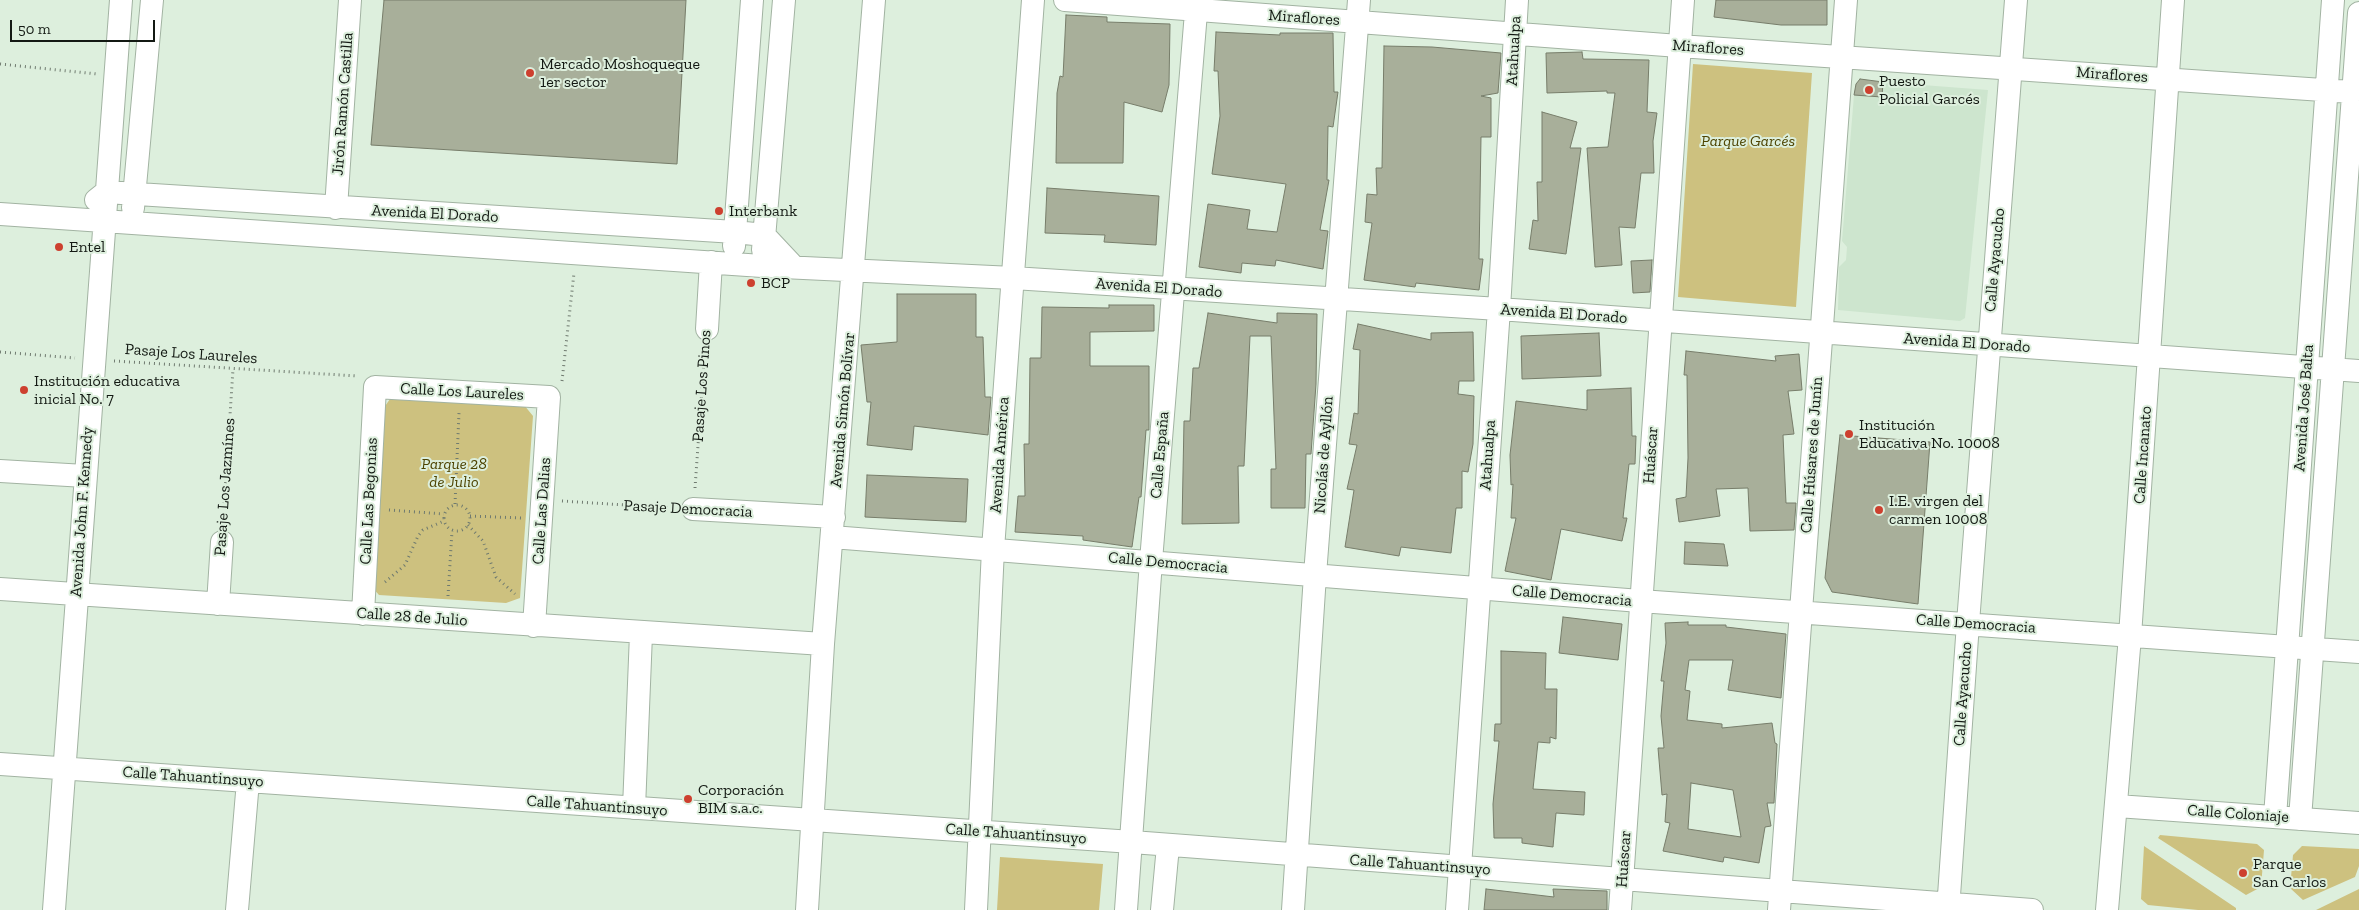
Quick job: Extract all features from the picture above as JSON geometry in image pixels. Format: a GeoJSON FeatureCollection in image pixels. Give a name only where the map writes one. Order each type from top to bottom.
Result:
{"type":"FeatureCollection","features":[{"type":"Feature","properties":{"kind":"street","name":"Avenida John F. Kennedy"},"geometry":{"type":"LineString","coordinates":[[54,910],[121,0]]}},
{"type":"Feature","properties":{"kind":"street"},"geometry":{"type":"LineString","coordinates":[[101,255],[132,224],[152,0]]}},
{"type":"Feature","properties":{"kind":"street","name":"Jirón Ramón Castilla"},"geometry":{"type":"LineString","coordinates":[[336,208],[350,0]]}},
{"type":"Feature","properties":{"kind":"street"},"geometry":{"type":"LineString","coordinates":[[722,263],[735,232],[752,0]]}},
{"type":"Feature","properties":{"kind":"street"},"geometry":{"type":"LineString","coordinates":[[762,266],[784,0]]}},
{"type":"Feature","properties":{"kind":"street","name":"Avenida Simón Bolívar"},"geometry":{"type":"LineString","coordinates":[[807,910],[814,820],[823,644],[874,0]]}},
{"type":"Feature","properties":{"kind":"street","name":"Avenida América"},"geometry":{"type":"LineString","coordinates":[[976,910],[994,549],[1033,0]]}},
{"type":"Feature","properties":{"kind":"street","name":"Miraflores"},"geometry":{"type":"LineString","coordinates":[[1065,0],[1358,11],[1514,33],[1842,58],[2352,92]]}},
{"type":"Feature","properties":{"kind":"street","name":"Atahualpa"},"geometry":{"type":"LineString","coordinates":[[1457,910],[1499,309],[1517,0]]}},
{"type":"Feature","properties":{"kind":"street","name":"Huáscar"},"geometry":{"type":"LineString","coordinates":[[1620,910],[1683,0]]}},
{"type":"Feature","properties":{"kind":"street","name":"Calle Húsares de Junín"},"geometry":{"type":"LineString","coordinates":[[1779,901],[1846,0]]}},
{"type":"Feature","properties":{"kind":"street","name":"Calle Ayacucho"},"geometry":{"type":"LineString","coordinates":[[1949,907],[1988,345],[2016,0]]}},
{"type":"Feature","properties":{"kind":"street","name":"Calle Incanato"},"geometry":{"type":"LineString","coordinates":[[2107,910],[2130,636],[2173,0]]}},
{"type":"Feature","properties":{"kind":"street","name":"Avenida José Balta"},"geometry":{"type":"LineString","coordinates":[[2274,817],[2333,0]]}},
{"type":"Feature","properties":{"kind":"street","name":"Calle España"},"geometry":{"type":"LineString","coordinates":[[1126,910],[1151,562],[1197,5]]}},
{"type":"Feature","properties":{"kind":"street","name":"Nicolás de Ayllón"},"geometry":{"type":"LineString","coordinates":[[1293,910],[1315,575],[1358,11]]}},
{"type":"Feature","properties":{"kind":"street","name":"Avenida José Balta"},"geometry":{"type":"LineString","coordinates":[[2300,819],[2333,370],[2351,219],[2352,92],[2359,13]]}},
{"type":"Feature","properties":{"kind":"street"},"geometry":{"type":"LineString","coordinates":[[71,219],[106,192]]}},
{"type":"Feature","properties":{"kind":"street","name":"Avenida El Dorado"},"geometry":{"type":"LineString","coordinates":[[106,192],[764,235]]}},
{"type":"Feature","properties":{"kind":"street","name":"Avenida El Dorado"},"geometry":{"type":"LineString","coordinates":[[0,214],[762,266],[1013,278],[1499,309],[2359,371]]}},
{"type":"Feature","properties":{"kind":"street"},"geometry":{"type":"LineString","coordinates":[[764,235],[794,267]]}},
{"type":"Feature","properties":{"kind":"street","name":"Pasaje Los Pinos"},"geometry":{"type":"LineString","coordinates":[[707,329],[722,263]]}},
{"type":"Feature","properties":{"kind":"street","name":"Calle Los Laureles"},"geometry":{"type":"LineString","coordinates":[[375,388],[549,396]]}},
{"type":"Feature","properties":{"kind":"street","name":"Calle Las Begonias"},"geometry":{"type":"LineString","coordinates":[[363,614],[375,388]]}},
{"type":"Feature","properties":{"kind":"street","name":"Calle Las Dalias"},"geometry":{"type":"LineString","coordinates":[[534,626],[533,504],[549,396]]}},
{"type":"Feature","properties":{"kind":"street"},"geometry":{"type":"LineString","coordinates":[[0,471],[85,476]]}},
{"type":"Feature","properties":{"kind":"street","name":"Pasaje Democracia"},"geometry":{"type":"LineString","coordinates":[[693,509],[833,527]]}},
{"type":"Feature","properties":{"kind":"street","name":"Calle Democracia"},"geometry":{"type":"LineString","coordinates":[[833,527],[994,549],[1151,562],[1640,601],[2359,652]]}},
{"type":"Feature","properties":{"kind":"street","name":"Pasaje Los Jazmínes"},"geometry":{"type":"LineString","coordinates":[[218,604],[222,542]]}},
{"type":"Feature","properties":{"kind":"street","name":"Calle 28 de Julio"},"geometry":{"type":"LineString","coordinates":[[0,589],[641,634],[823,644]]}},
{"type":"Feature","properties":{"kind":"street"},"geometry":{"type":"LineString","coordinates":[[634,808],[641,634]]}},
{"type":"Feature","properties":{"kind":"street","name":"Calle Tahuantinsuyo"},"geometry":{"type":"LineString","coordinates":[[0,764],[1132,842],[1623,880],[1779,901],[2032,910]]}},
{"type":"Feature","properties":{"kind":"street"},"geometry":{"type":"LineString","coordinates":[[237,910],[248,781]]}},
{"type":"Feature","properties":{"kind":"street","name":"Calle Coloniaje"},"geometry":{"type":"LineString","coordinates":[[2117,806],[2359,822]]}},
{"type":"Feature","properties":{"kind":"street"},"geometry":{"type":"LineString","coordinates":[[1162,910],[1168,846]]}},
{"type":"Feature","properties":{"kind":"path"},"geometry":{"type":"LineString","coordinates":[[0,64],[115,76]]}},
{"type":"Feature","properties":{"kind":"path"},"geometry":{"type":"LineString","coordinates":[[549,396],[562,382],[576,253]]}},
{"type":"Feature","properties":{"kind":"path","name":"Pasaje Los Pinos"},"geometry":{"type":"LineString","coordinates":[[693,509],[707,329]]}},
{"type":"Feature","properties":{"kind":"path","name":"Pasaje Los Laureles"},"geometry":{"type":"LineString","coordinates":[[0,352],[94,360],[366,377],[375,388]]}},
{"type":"Feature","properties":{"kind":"path","name":"Pasaje Los Jazmínes"},"geometry":{"type":"LineString","coordinates":[[222,542],[233,369]]}},
{"type":"Feature","properties":{"kind":"path"},"geometry":{"type":"LineString","coordinates":[[455,504],[459,411]]}},
{"type":"Feature","properties":{"kind":"path"},"geometry":{"type":"LineString","coordinates":[[455,504],[446,510],[444,521],[452,530],[458,531],[468,526]]}},
{"type":"Feature","properties":{"kind":"path"},"geometry":{"type":"LineString","coordinates":[[455,504],[465,507],[470,516],[468,526]]}},
{"type":"Feature","properties":{"kind":"path"},"geometry":{"type":"LineString","coordinates":[[523,527],[524,518],[533,504]]}},
{"type":"Feature","properties":{"kind":"path","name":"Pasaje Democracia"},"geometry":{"type":"LineString","coordinates":[[533,504],[693,509]]}},
{"type":"Feature","properties":{"kind":"path"},"geometry":{"type":"LineString","coordinates":[[379,510],[444,514]]}},
{"type":"Feature","properties":{"kind":"path"},"geometry":{"type":"LineString","coordinates":[[470,516],[524,518]]}},
{"type":"Feature","properties":{"kind":"path"},"geometry":{"type":"LineString","coordinates":[[379,587],[405,565],[418,536],[423,530],[444,521]]}},
{"type":"Feature","properties":{"kind":"path"},"geometry":{"type":"LineString","coordinates":[[468,526],[483,541],[496,577],[515,594]]}},
{"type":"Feature","properties":{"kind":"path"},"geometry":{"type":"LineString","coordinates":[[448,596],[452,530]]}},
{"type":"Feature","properties":{"kind":"path"},"geometry":{"type":"LineString","coordinates":[[512,598],[518,589]]}},
{"type":"Feature","properties":{"kind":"path"},"geometry":{"type":"LineString","coordinates":[[439,596],[458,597]]}},
{"type":"Feature","properties":{"kind":"shaded area"},"geometry":{"type":"Polygon","coordinates":[[[1883,82],[1988,90],[1965,318],[1960,321],[1838,310],[1839,267],[1846,260],[1847,247],[1842,241],[1854,95],[1882,97],[1883,82]]]}},
{"type":"Feature","properties":{"kind":"green space","name":"Parque Garcés"},"geometry":{"type":"Polygon","coordinates":[[[1693,64],[1812,73],[1796,307],[1678,297],[1693,64]]]}},
{"type":"Feature","properties":{"kind":"green space","name":"Parque 28 de Julio"},"geometry":{"type":"Polygon","coordinates":[[[401,394],[524,405],[533,416],[520,598],[506,603],[379,595],[371,586],[383,409],[390,399],[401,394]]]}},
{"type":"Feature","properties":{"kind":"green space"},"geometry":{"type":"Polygon","coordinates":[[[2160,835],[2257,844],[2264,850],[2261,887],[2246,895],[2158,838],[2160,835]]]}},
{"type":"Feature","properties":{"kind":"green space"},"geometry":{"type":"Polygon","coordinates":[[[2144,846],[2236,908],[2236,910],[2198,910],[2148,905],[2141,899],[2144,846]]]}},
{"type":"Feature","properties":{"kind":"green space"},"geometry":{"type":"Polygon","coordinates":[[[2302,846],[2359,849],[2359,866],[2355,877],[2303,900],[2290,888],[2293,855],[2302,846]]]}},
{"type":"Feature","properties":{"kind":"green space"},"geometry":{"type":"Polygon","coordinates":[[[1000,857],[1103,864],[1099,910],[997,910],[1000,857]]]}},
{"type":"Feature","properties":{"kind":"green space"},"geometry":{"type":"Polygon","coordinates":[[[2359,889],[2359,910],[2316,910],[2359,889]]]}},
{"type":"Feature","properties":{"kind":"building","name":"Mercado Moshoqueque 1er sector"},"geometry":{"type":"Polygon","coordinates":[[[384,0],[686,0],[677,164],[371,145],[384,0]]]}},
{"type":"Feature","properties":{"kind":"building"},"geometry":{"type":"Polygon","coordinates":[[[1716,0],[1827,0],[1827,25],[1781,25],[1714,17],[1716,0]]]}},
{"type":"Feature","properties":{"kind":"building"},"geometry":{"type":"Polygon","coordinates":[[[1066,15],[1107,17],[1107,22],[1170,24],[1169,85],[1162,112],[1124,102],[1123,163],[1056,163],[1057,93],[1060,76],[1063,77],[1066,15]]]}},
{"type":"Feature","properties":{"kind":"building"},"geometry":{"type":"Polygon","coordinates":[[[1216,32],[1280,35],[1280,33],[1333,33],[1334,92],[1338,92],[1333,127],[1328,126],[1327,180],[1329,180],[1320,230],[1328,231],[1323,269],[1276,260],[1275,266],[1242,263],[1241,273],[1199,267],[1208,204],[1250,210],[1247,229],[1277,232],[1286,184],[1212,174],[1220,116],[1218,71],[1214,71],[1216,32]]]}},
{"type":"Feature","properties":{"kind":"building"},"geometry":{"type":"Polygon","coordinates":[[[1384,46],[1432,47],[1501,53],[1498,93],[1481,96],[1491,98],[1491,137],[1481,137],[1479,259],[1483,259],[1479,290],[1416,283],[1415,287],[1364,280],[1372,223],[1365,222],[1367,194],[1377,195],[1376,168],[1382,168],[1384,46]]]}},
{"type":"Feature","properties":{"kind":"building"},"geometry":{"type":"Polygon","coordinates":[[[1582,52],[1583,59],[1649,60],[1647,112],[1657,113],[1653,141],[1654,173],[1641,173],[1635,228],[1619,227],[1622,265],[1595,267],[1587,148],[1608,147],[1615,93],[1607,93],[1607,91],[1547,93],[1546,53],[1582,52]]]}},
{"type":"Feature","properties":{"kind":"building","name":"Puesto Policial Garcés"},"geometry":{"type":"Polygon","coordinates":[[[1860,79],[1883,82],[1882,97],[1854,95],[1856,84],[1860,79]]]}},
{"type":"Feature","properties":{"kind":"building"},"geometry":{"type":"Polygon","coordinates":[[[1542,112],[1577,122],[1570,148],[1581,148],[1566,254],[1529,249],[1533,220],[1538,221],[1537,182],[1542,182],[1542,112]]]}},
{"type":"Feature","properties":{"kind":"building"},"geometry":{"type":"Polygon","coordinates":[[[1047,188],[1159,196],[1156,245],[1104,242],[1105,235],[1045,233],[1047,188]]]}},
{"type":"Feature","properties":{"kind":"building"},"geometry":{"type":"Polygon","coordinates":[[[1652,260],[1650,292],[1633,293],[1631,261],[1652,260]]]}},
{"type":"Feature","properties":{"kind":"building"},"geometry":{"type":"Polygon","coordinates":[[[897,294],[976,294],[976,337],[983,337],[985,397],[991,397],[988,435],[914,426],[912,450],[867,445],[871,402],[867,402],[861,345],[897,342],[897,294]]]}},
{"type":"Feature","properties":{"kind":"building"},"geometry":{"type":"Polygon","coordinates":[[[1109,305],[1154,305],[1154,331],[1090,332],[1090,366],[1149,366],[1149,430],[1146,430],[1141,497],[1139,497],[1132,547],[1083,540],[1083,536],[1015,532],[1018,496],[1025,496],[1024,444],[1029,444],[1030,358],[1041,358],[1042,307],[1109,308],[1109,305]]]}},
{"type":"Feature","properties":{"kind":"building"},"geometry":{"type":"Polygon","coordinates":[[[1208,313],[1277,323],[1277,313],[1317,314],[1316,384],[1311,454],[1306,454],[1305,508],[1271,508],[1271,469],[1276,469],[1271,336],[1250,336],[1244,466],[1238,466],[1239,523],[1182,524],[1184,421],[1190,421],[1193,368],[1199,368],[1208,313]]]}},
{"type":"Feature","properties":{"kind":"building"},"geometry":{"type":"Polygon","coordinates":[[[1358,324],[1431,340],[1431,333],[1473,332],[1474,381],[1459,381],[1458,394],[1474,396],[1473,444],[1468,472],[1462,471],[1462,508],[1456,508],[1451,553],[1401,547],[1399,556],[1345,547],[1354,490],[1347,489],[1357,445],[1349,444],[1354,413],[1358,414],[1360,350],[1353,349],[1358,324]]]}},
{"type":"Feature","properties":{"kind":"building"},"geometry":{"type":"Polygon","coordinates":[[[1599,333],[1601,376],[1522,379],[1521,336],[1599,333]]]}},
{"type":"Feature","properties":{"kind":"building"},"geometry":{"type":"Polygon","coordinates":[[[1686,351],[1776,361],[1775,356],[1799,354],[1802,390],[1788,391],[1794,434],[1783,435],[1786,503],[1796,503],[1794,530],[1750,531],[1748,488],[1716,489],[1720,516],[1679,522],[1676,499],[1686,497],[1688,458],[1687,375],[1684,375],[1686,351]]]}},
{"type":"Feature","properties":{"kind":"building"},"geometry":{"type":"Polygon","coordinates":[[[1631,388],[1632,436],[1636,436],[1635,464],[1629,464],[1623,518],[1627,518],[1622,541],[1561,529],[1551,580],[1505,571],[1516,518],[1511,518],[1513,484],[1511,485],[1510,455],[1516,401],[1587,410],[1587,390],[1631,388]]]}},
{"type":"Feature","properties":{"kind":"building","name":"I.E. virgen del carmen 10008"},"geometry":{"type":"Polygon","coordinates":[[[1840,435],[1930,442],[1918,604],[1832,592],[1825,578],[1840,435]]]}},
{"type":"Feature","properties":{"kind":"building"},"geometry":{"type":"Polygon","coordinates":[[[867,475],[968,479],[966,522],[865,517],[867,475]]]}},
{"type":"Feature","properties":{"kind":"building"},"geometry":{"type":"Polygon","coordinates":[[[1685,542],[1724,544],[1728,566],[1684,564],[1685,542]]]}},
{"type":"Feature","properties":{"kind":"building"},"geometry":{"type":"Polygon","coordinates":[[[1563,617],[1622,624],[1618,660],[1559,653],[1563,617]]]}},
{"type":"Feature","properties":{"kind":"building"},"geometry":{"type":"Polygon","coordinates":[[[1688,622],[1688,625],[1726,625],[1726,627],[1786,634],[1781,698],[1728,690],[1733,660],[1689,660],[1685,690],[1690,691],[1687,720],[1722,724],[1722,728],[1772,723],[1775,743],[1777,744],[1774,803],[1767,803],[1771,826],[1765,827],[1759,863],[1724,857],[1723,862],[1663,851],[1670,823],[1665,822],[1667,794],[1662,795],[1658,748],[1664,748],[1661,716],[1664,681],[1661,681],[1666,643],[1665,623],[1688,622]],[[1691,783],[1688,829],[1741,837],[1733,790],[1691,783]]]}},
{"type":"Feature","properties":{"kind":"building"},"geometry":{"type":"Polygon","coordinates":[[[1501,651],[1546,653],[1545,689],[1557,689],[1556,739],[1550,737],[1550,743],[1538,742],[1533,789],[1585,792],[1584,815],[1556,813],[1553,847],[1522,843],[1522,838],[1494,838],[1493,804],[1499,741],[1494,741],[1495,724],[1501,724],[1501,651]]]}},
{"type":"Feature","properties":{"kind":"building"},"geometry":{"type":"Polygon","coordinates":[[[1486,889],[1554,897],[1553,889],[1607,891],[1607,910],[1484,910],[1486,889]]]}},
{"type":"Feature","properties":{"kind":"place","name":"Mercado Moshoqueque 1er sector"},"geometry":{"type":"Point","coordinates":[530,73]}},
{"type":"Feature","properties":{"kind":"place","name":"Puesto Policial Garcés"},"geometry":{"type":"Point","coordinates":[1869,90]}},
{"type":"Feature","properties":{"kind":"place","name":"Interbank"},"geometry":{"type":"Point","coordinates":[719,211]}},
{"type":"Feature","properties":{"kind":"place","name":"Entel"},"geometry":{"type":"Point","coordinates":[59,247]}},
{"type":"Feature","properties":{"kind":"place","name":"BCP"},"geometry":{"type":"Point","coordinates":[751,283]}},
{"type":"Feature","properties":{"kind":"place","name":"Institución educativa inicial No. 7"},"geometry":{"type":"Point","coordinates":[24,390]}},
{"type":"Feature","properties":{"kind":"place","name":"Institución Educativa No. 10008"},"geometry":{"type":"Point","coordinates":[1849,434]}},
{"type":"Feature","properties":{"kind":"place","name":"I.E. virgen del carmen 10008"},"geometry":{"type":"Point","coordinates":[1879,510]}},
{"type":"Feature","properties":{"kind":"place","name":"Corporación BIM s.a.c."},"geometry":{"type":"Point","coordinates":[688,799]}},
{"type":"Feature","properties":{"kind":"place","name":"Parque San Carlos"},"geometry":{"type":"Point","coordinates":[2243,873]}}]}
